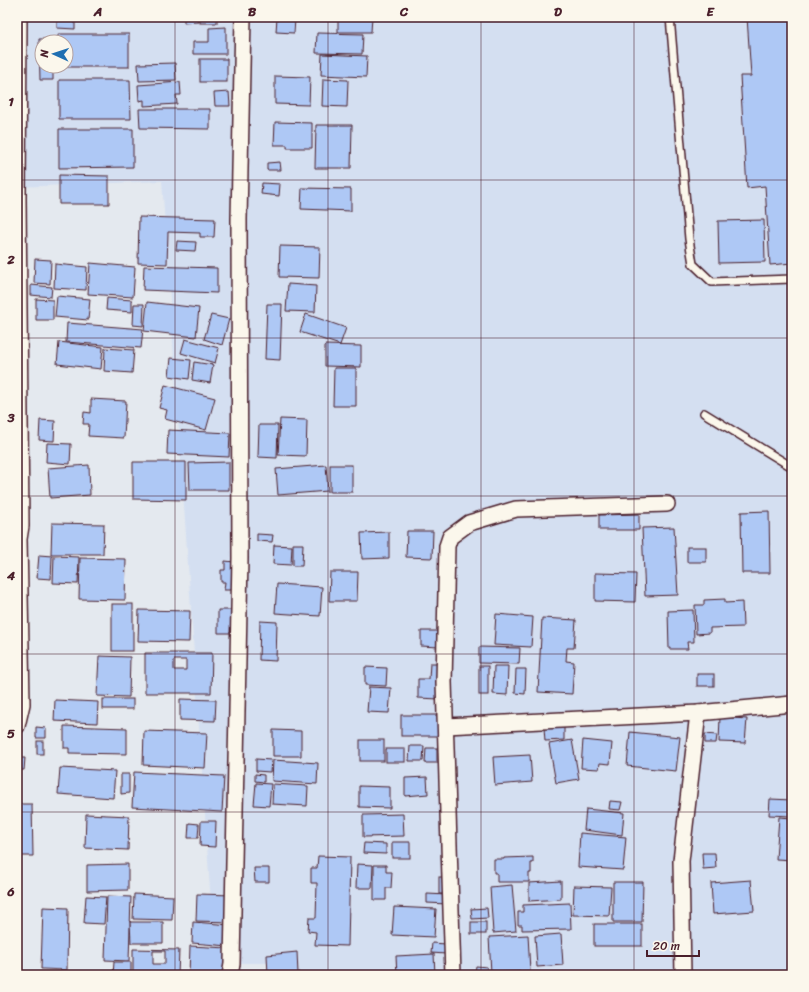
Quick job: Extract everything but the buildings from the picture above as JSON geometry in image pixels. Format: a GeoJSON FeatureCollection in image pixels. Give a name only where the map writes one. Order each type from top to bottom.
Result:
{"type":"FeatureCollection","features":[{"type":"Feature","properties":{"kind":"street"},"geometry":{"type":"LineString","coordinates":[[17,726],[22,704],[18,539],[21,526],[18,299],[19,17]]}},
{"type":"Feature","properties":{"kind":"street"},"geometry":{"type":"LineString","coordinates":[[230,975],[232,964],[236,832],[240,558],[239,219],[243,17]]}},
{"type":"Feature","properties":{"kind":"street"},"geometry":{"type":"LineString","coordinates":[[453,975],[444,682],[447,546],[450,537],[469,523],[516,509],[667,504]]}},
{"type":"Feature","properties":{"kind":"street"},"geometry":{"type":"LineString","coordinates":[[446,726],[698,712],[792,704]]}},
{"type":"Feature","properties":{"kind":"street"},"geometry":{"type":"LineString","coordinates":[[683,975],[681,861],[698,712]]}},
{"type":"Feature","properties":{"kind":"lane"},"geometry":{"type":"LineString","coordinates":[[670,17],[689,239],[693,264],[712,282],[792,279]]}},
{"type":"Feature","properties":{"kind":"lane"},"geometry":{"type":"LineString","coordinates":[[704,413],[792,467]]}},
{"type":"Feature","properties":{"kind":"shaded area"},"geometry":{"type":"Polygon","coordinates":[[[17,17],[792,17],[792,975],[297,975],[296,963],[215,963],[162,181],[17,187],[17,17]]]}}]}
